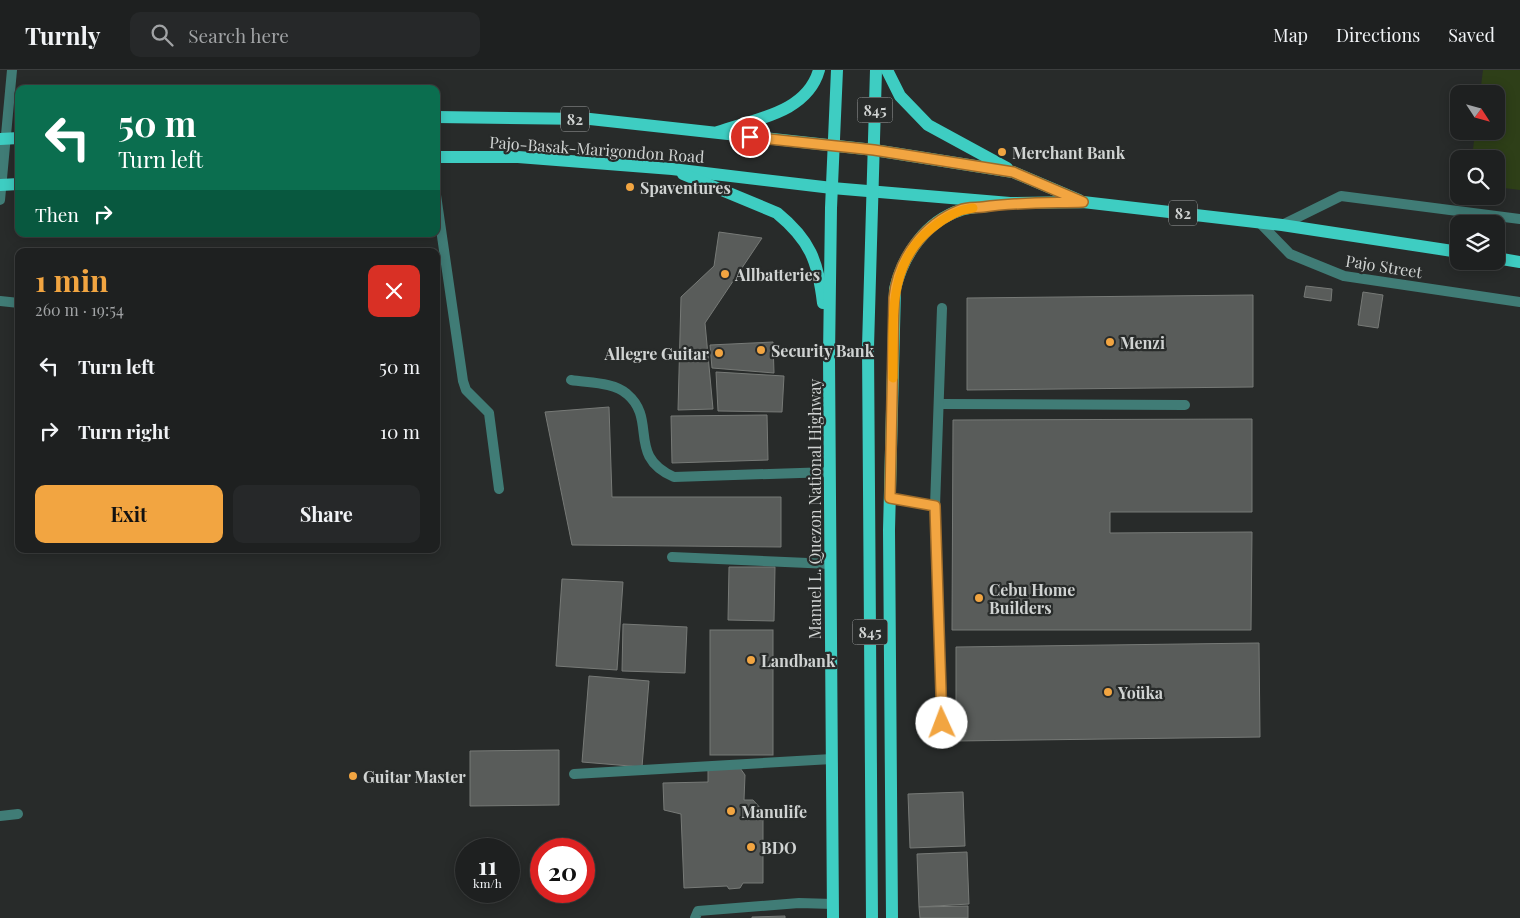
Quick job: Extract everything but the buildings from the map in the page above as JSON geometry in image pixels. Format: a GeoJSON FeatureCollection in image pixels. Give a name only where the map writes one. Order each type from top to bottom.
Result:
{"type":"FeatureCollection","features":[{"type":"Feature","properties":{"kind":"main road"},"geometry":{"type":"LineString","coordinates":[[713,134],[797,103],[809,92],[819,70]]}},
{"type":"Feature","properties":{"kind":"main road","name":"Manuel L. Quezon National Highway"},"geometry":{"type":"LineString","coordinates":[[833,918],[829,357],[832,188],[837,70]]}},
{"type":"Feature","properties":{"kind":"main road","name":"845"},"geometry":{"type":"LineString","coordinates":[[872,918],[868,347],[876,70]]}},
{"type":"Feature","properties":{"kind":"main road"},"geometry":{"type":"LineString","coordinates":[[887,70],[900,96],[928,125],[1013,172]]}},
{"type":"Feature","properties":{"kind":"main road","name":"Pajo-Basak-Marigondon Road"},"geometry":{"type":"LineString","coordinates":[[440,117],[590,119],[713,134],[874,150],[1013,172],[1083,202]]}},
{"type":"Feature","properties":{"kind":"main road"},"geometry":{"type":"LineString","coordinates":[[2,139],[15,138]]}},
{"type":"Feature","properties":{"kind":"main road","name":"Pajo-Basak-Marigondon Road"},"geometry":{"type":"LineString","coordinates":[[440,157],[518,157],[672,169],[832,188],[1010,203],[1083,202],[1282,225]]}},
{"type":"Feature","properties":{"kind":"main road"},"geometry":{"type":"LineString","coordinates":[[672,169],[777,212],[799,233],[817,264],[829,357]]}},
{"type":"Feature","properties":{"kind":"main road"},"geometry":{"type":"LineString","coordinates":[[1,185],[15,184]]}},
{"type":"Feature","properties":{"kind":"main road"},"geometry":{"type":"LineString","coordinates":[[892,918],[890,498],[894,298],[903,263],[917,242],[945,218],[961,210],[1010,203]]}},
{"type":"Feature","properties":{"kind":"main road","name":"82"},"geometry":{"type":"LineString","coordinates":[[1282,225],[1450,251]]}},
{"type":"Feature","properties":{"kind":"main road"},"geometry":{"type":"LineString","coordinates":[[1505,260],[1520,262]]}},
{"type":"Feature","properties":{"kind":"street"},"geometry":{"type":"LineString","coordinates":[[0,200],[2,139],[12,70]]}},
{"type":"Feature","properties":{"kind":"street"},"geometry":{"type":"LineString","coordinates":[[1282,225],[1342,196],[1520,220]]}},
{"type":"Feature","properties":{"kind":"street","name":"Pajo Street"},"geometry":{"type":"LineString","coordinates":[[1259,222],[1290,254],[1344,276],[1520,302]]}},
{"type":"Feature","properties":{"kind":"street"},"geometry":{"type":"LineString","coordinates":[[440,223],[463,381],[466,390],[489,413],[499,489]]}},
{"type":"Feature","properties":{"kind":"street"},"geometry":{"type":"LineString","coordinates":[[0,301],[15,303]]}},
{"type":"Feature","properties":{"kind":"street"},"geometry":{"type":"LineString","coordinates":[[942,308],[935,506],[942,723]]}},
{"type":"Feature","properties":{"kind":"street"},"geometry":{"type":"LineString","coordinates":[[571,380],[614,387],[627,393],[638,408],[649,459],[658,470],[674,477],[830,472]]}},
{"type":"Feature","properties":{"kind":"street"},"geometry":{"type":"LineString","coordinates":[[939,404],[1185,406]]}},
{"type":"Feature","properties":{"kind":"street"},"geometry":{"type":"LineString","coordinates":[[890,498],[935,506]]}},
{"type":"Feature","properties":{"kind":"street"},"geometry":{"type":"LineString","coordinates":[[672,557],[830,564]]}},
{"type":"Feature","properties":{"kind":"street"},"geometry":{"type":"LineString","coordinates":[[574,774],[832,759]]}},
{"type":"Feature","properties":{"kind":"street"},"geometry":{"type":"LineString","coordinates":[[0,816],[18,814]]}},
{"type":"Feature","properties":{"kind":"street"},"geometry":{"type":"LineString","coordinates":[[695,918],[698,911],[800,903],[833,904]]}},
{"type":"Feature","properties":{"kind":"green space"},"geometry":{"type":"Polygon","coordinates":[[[1483,70],[1520,70],[1520,190],[1505,188],[1505,150],[1473,150],[1474,140],[1505,140],[1505,85],[1481,85],[1483,70]]]}},
{"type":"Feature","properties":{"kind":"slow traffic"},"geometry":{"type":"LineString","coordinates":[[893,378],[894,298],[903,263],[917,242],[945,218],[961,210],[973,208]]}},
{"type":"Feature","properties":{"kind":"place","name":"Merchant Bank"},"geometry":{"type":"Point","coordinates":[1002,152]}},
{"type":"Feature","properties":{"kind":"place","name":"Spaventures"},"geometry":{"type":"Point","coordinates":[630,187]}},
{"type":"Feature","properties":{"kind":"place","name":"Allbatteries"},"geometry":{"type":"Point","coordinates":[725,274]}},
{"type":"Feature","properties":{"kind":"place","name":"Menzi"},"geometry":{"type":"Point","coordinates":[1110,342]}},
{"type":"Feature","properties":{"kind":"place","name":"Security Bank"},"geometry":{"type":"Point","coordinates":[761,350]}},
{"type":"Feature","properties":{"kind":"place","name":"Allegre Guitar"},"geometry":{"type":"Point","coordinates":[719,353]}},
{"type":"Feature","properties":{"kind":"place","name":"Cebu Home Builders"},"geometry":{"type":"Point","coordinates":[979,598]}},
{"type":"Feature","properties":{"kind":"place","name":"Landbank"},"geometry":{"type":"Point","coordinates":[751,660]}},
{"type":"Feature","properties":{"kind":"place","name":"Yoüka"},"geometry":{"type":"Point","coordinates":[1108,692]}},
{"type":"Feature","properties":{"kind":"place","name":"Guitar Master"},"geometry":{"type":"Point","coordinates":[353,776]}},
{"type":"Feature","properties":{"kind":"place","name":"Manulife"},"geometry":{"type":"Point","coordinates":[731,811]}},
{"type":"Feature","properties":{"kind":"place","name":"BDO"},"geometry":{"type":"Point","coordinates":[751,847]}},
{"type":"Feature","properties":{"kind":"route"},"geometry":{"type":"LineString","coordinates":[[750,137],[874,150],[1013,172],[1083,202],[1010,203],[961,210],[945,218],[917,242],[903,263],[895,289],[890,498],[935,506],[942,723]]}}]}
